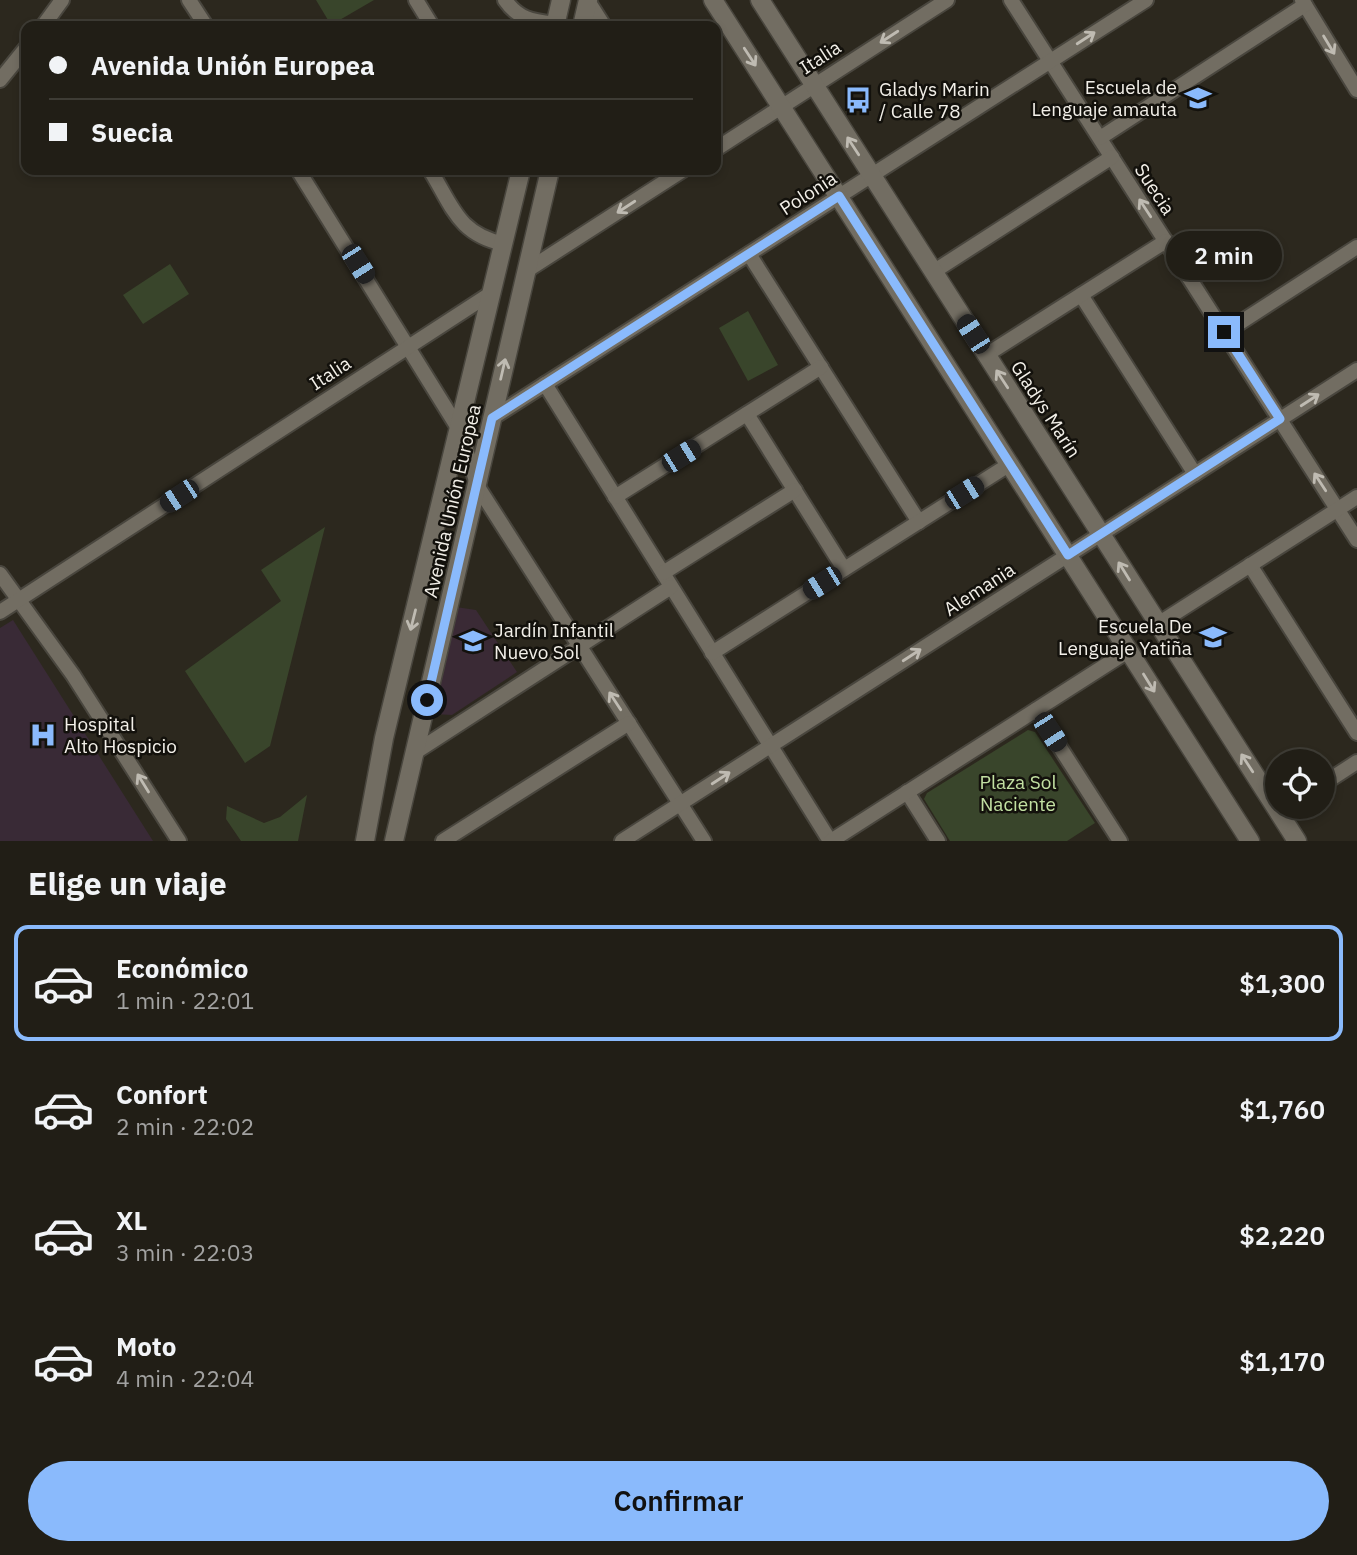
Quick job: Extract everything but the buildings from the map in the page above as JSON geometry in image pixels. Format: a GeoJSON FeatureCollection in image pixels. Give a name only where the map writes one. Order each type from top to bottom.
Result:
{"type":"FeatureCollection","features":[{"type":"Feature","properties":{"kind":"street"},"geometry":{"type":"LineString","coordinates":[[47,21],[62,0]]}},
{"type":"Feature","properties":{"kind":"street"},"geometry":{"type":"LineString","coordinates":[[189,0],[203,21]]}},
{"type":"Feature","properties":{"kind":"street"},"geometry":{"type":"LineString","coordinates":[[416,0],[429,21]]}},
{"type":"Feature","properties":{"kind":"street"},"geometry":{"type":"LineString","coordinates":[[505,0],[515,13],[528,21]]}},
{"type":"Feature","properties":{"kind":"street"},"geometry":{"type":"LineString","coordinates":[[556,21],[561,0]]}},
{"type":"Feature","properties":{"kind":"street"},"geometry":{"type":"LineString","coordinates":[[583,21],[588,0]]}},
{"type":"Feature","properties":{"kind":"street"},"geometry":{"type":"LineString","coordinates":[[588,0],[601,21]]}},
{"type":"Feature","properties":{"kind":"street"},"geometry":{"type":"LineString","coordinates":[[713,0],[720,21]]}},
{"type":"Feature","properties":{"kind":"street","name":"Gladys Marín"},"geometry":{"type":"LineString","coordinates":[[760,0],[1158,624],[1265,783]]}},
{"type":"Feature","properties":{"kind":"street","name":"Italia"},"geometry":{"type":"LineString","coordinates":[[721,146],[947,0]]}},
{"type":"Feature","properties":{"kind":"street","name":"Suecia"},"geometry":{"type":"LineString","coordinates":[[1011,0],[1357,540]]}},
{"type":"Feature","properties":{"kind":"street","name":"Polonia"},"geometry":{"type":"LineString","coordinates":[[492,418],[1146,0]]}},
{"type":"Feature","properties":{"kind":"street"},"geometry":{"type":"LineString","coordinates":[[1100,138],[1303,3],[1357,90]]}},
{"type":"Feature","properties":{"kind":"street"},"geometry":{"type":"LineString","coordinates":[[722,28],[782,106],[1250,841]]}},
{"type":"Feature","properties":{"kind":"street"},"geometry":{"type":"LineString","coordinates":[[3,71],[21,53]]}},
{"type":"Feature","properties":{"kind":"street"},"geometry":{"type":"LineString","coordinates":[[933,271],[1112,157]]}},
{"type":"Feature","properties":{"kind":"street"},"geometry":{"type":"LineString","coordinates":[[301,175],[410,346],[460,431],[478,487],[704,841]]}},
{"type":"Feature","properties":{"kind":"street"},"geometry":{"type":"LineString","coordinates":[[433,175],[470,233],[481,239],[504,244]]}},
{"type":"Feature","properties":{"kind":"street","name":"Avenida Unión Europea"},"geometry":{"type":"LineString","coordinates":[[365,841],[384,738],[520,175]]}},
{"type":"Feature","properties":{"kind":"street","name":"Avenida Unión Europea"},"geometry":{"type":"LineString","coordinates":[[394,841],[549,175]]}},
{"type":"Feature","properties":{"kind":"street","name":"Italia"},"geometry":{"type":"LineString","coordinates":[[0,612],[675,175]]}},
{"type":"Feature","properties":{"kind":"street"},"geometry":{"type":"LineString","coordinates":[[986,355],[1166,241]]}},
{"type":"Feature","properties":{"kind":"street"},"geometry":{"type":"LineString","coordinates":[[1224,332],[1357,247]]}},
{"type":"Feature","properties":{"kind":"street"},"geometry":{"type":"LineString","coordinates":[[749,254],[919,522]]}},
{"type":"Feature","properties":{"kind":"street"},"geometry":{"type":"LineString","coordinates":[[1081,295],[1195,474]]}},
{"type":"Feature","properties":{"kind":"street"},"geometry":{"type":"LineString","coordinates":[[615,497],[821,367]]}},
{"type":"Feature","properties":{"kind":"street","name":"Alemania"},"geometry":{"type":"LineString","coordinates":[[622,841],[1357,370]]}},
{"type":"Feature","properties":{"kind":"street"},"geometry":{"type":"LineString","coordinates":[[545,384],[830,841],[1128,651]]}},
{"type":"Feature","properties":{"kind":"street"},"geometry":{"type":"LineString","coordinates":[[747,414],[845,569]]}},
{"type":"Feature","properties":{"kind":"street"},"geometry":{"type":"LineString","coordinates":[[712,653],[1010,464]]}},
{"type":"Feature","properties":{"kind":"street"},"geometry":{"type":"LineString","coordinates":[[663,573],[795,490]]}},
{"type":"Feature","properties":{"kind":"street"},"geometry":{"type":"LineString","coordinates":[[1158,624],[1357,497]]}},
{"type":"Feature","properties":{"kind":"street"},"geometry":{"type":"LineString","coordinates":[[1250,565],[1357,733]]}},
{"type":"Feature","properties":{"kind":"street"},"geometry":{"type":"LineString","coordinates":[[0,574],[73,675],[179,841]]}},
{"type":"Feature","properties":{"kind":"street"},"geometry":{"type":"LineString","coordinates":[[414,753],[671,587]]}},
{"type":"Feature","properties":{"kind":"street"},"geometry":{"type":"LineString","coordinates":[[1036,710],[1120,841]]}},
{"type":"Feature","properties":{"kind":"street"},"geometry":{"type":"LineString","coordinates":[[443,841],[629,723]]}},
{"type":"Feature","properties":{"kind":"street"},"geometry":{"type":"LineString","coordinates":[[1335,776],[1357,762]]}},
{"type":"Feature","properties":{"kind":"street"},"geometry":{"type":"LineString","coordinates":[[908,792],[937,841]]}},
{"type":"Feature","properties":{"kind":"street","name":"Gladys Marín"},"geometry":{"type":"LineString","coordinates":[[1287,819],[1297,841]]}},
{"type":"Feature","properties":{"kind":"shaded area","name":"Jardín Infantil Nuevo Sol"},"geometry":{"type":"Polygon","coordinates":[[[456,607],[476,610],[517,672],[452,715],[433,714],[456,607]]]}},
{"type":"Feature","properties":{"kind":"shaded area","name":"Hospital Alto Hospicio"},"geometry":{"type":"Polygon","coordinates":[[[13,620],[153,841],[0,841],[0,628],[13,620]]]}},
{"type":"Feature","properties":{"kind":"green space"},"geometry":{"type":"Polygon","coordinates":[[[316,0],[374,0],[338,21],[329,21],[316,0]]]}},
{"type":"Feature","properties":{"kind":"green space"},"geometry":{"type":"Polygon","coordinates":[[[170,264],[189,294],[143,324],[123,295],[170,264]]]}},
{"type":"Feature","properties":{"kind":"green space"},"geometry":{"type":"Polygon","coordinates":[[[748,311],[778,365],[748,381],[719,328],[748,311]]]}},
{"type":"Feature","properties":{"kind":"green space"},"geometry":{"type":"Polygon","coordinates":[[[325,527],[270,746],[245,763],[185,671],[281,601],[261,570],[325,527]]]}},
{"type":"Feature","properties":{"kind":"green space","name":"Plaza Sol Naciente"},"geometry":{"type":"Polygon","coordinates":[[[1028,730],[1035,732],[1095,823],[1067,841],[950,841],[924,799],[927,793],[1028,730]]]}},
{"type":"Feature","properties":{"kind":"green space"},"geometry":{"type":"Polygon","coordinates":[[[307,795],[298,841],[241,841],[226,819],[227,806],[264,823],[280,817],[307,795]]]}},
{"type":"Feature","properties":{"kind":"place","name":"Escuela de Lenguaje amauta"},"geometry":{"type":"Point","coordinates":[1198,98]}},
{"type":"Feature","properties":{"kind":"place","name":"Gladys Marin / Calle 78"},"geometry":{"type":"Point","coordinates":[858,100]}},
{"type":"Feature","properties":{"kind":"place","name":"Escuela De Lenguaje Yatiña"},"geometry":{"type":"Point","coordinates":[1213,637]}},
{"type":"Feature","properties":{"kind":"place","name":"Jardín Infantil Nuevo Sol"},"geometry":{"type":"Point","coordinates":[473,641]}},
{"type":"Feature","properties":{"kind":"place","name":"Hospital Alto Hospicio"},"geometry":{"type":"Point","coordinates":[43,735]}},
{"type":"Feature","properties":{"kind":"route"},"geometry":{"type":"LineString","coordinates":[[427,700],[492,418],[839,196],[1068,555],[1280,419],[1224,332]]}}]}
